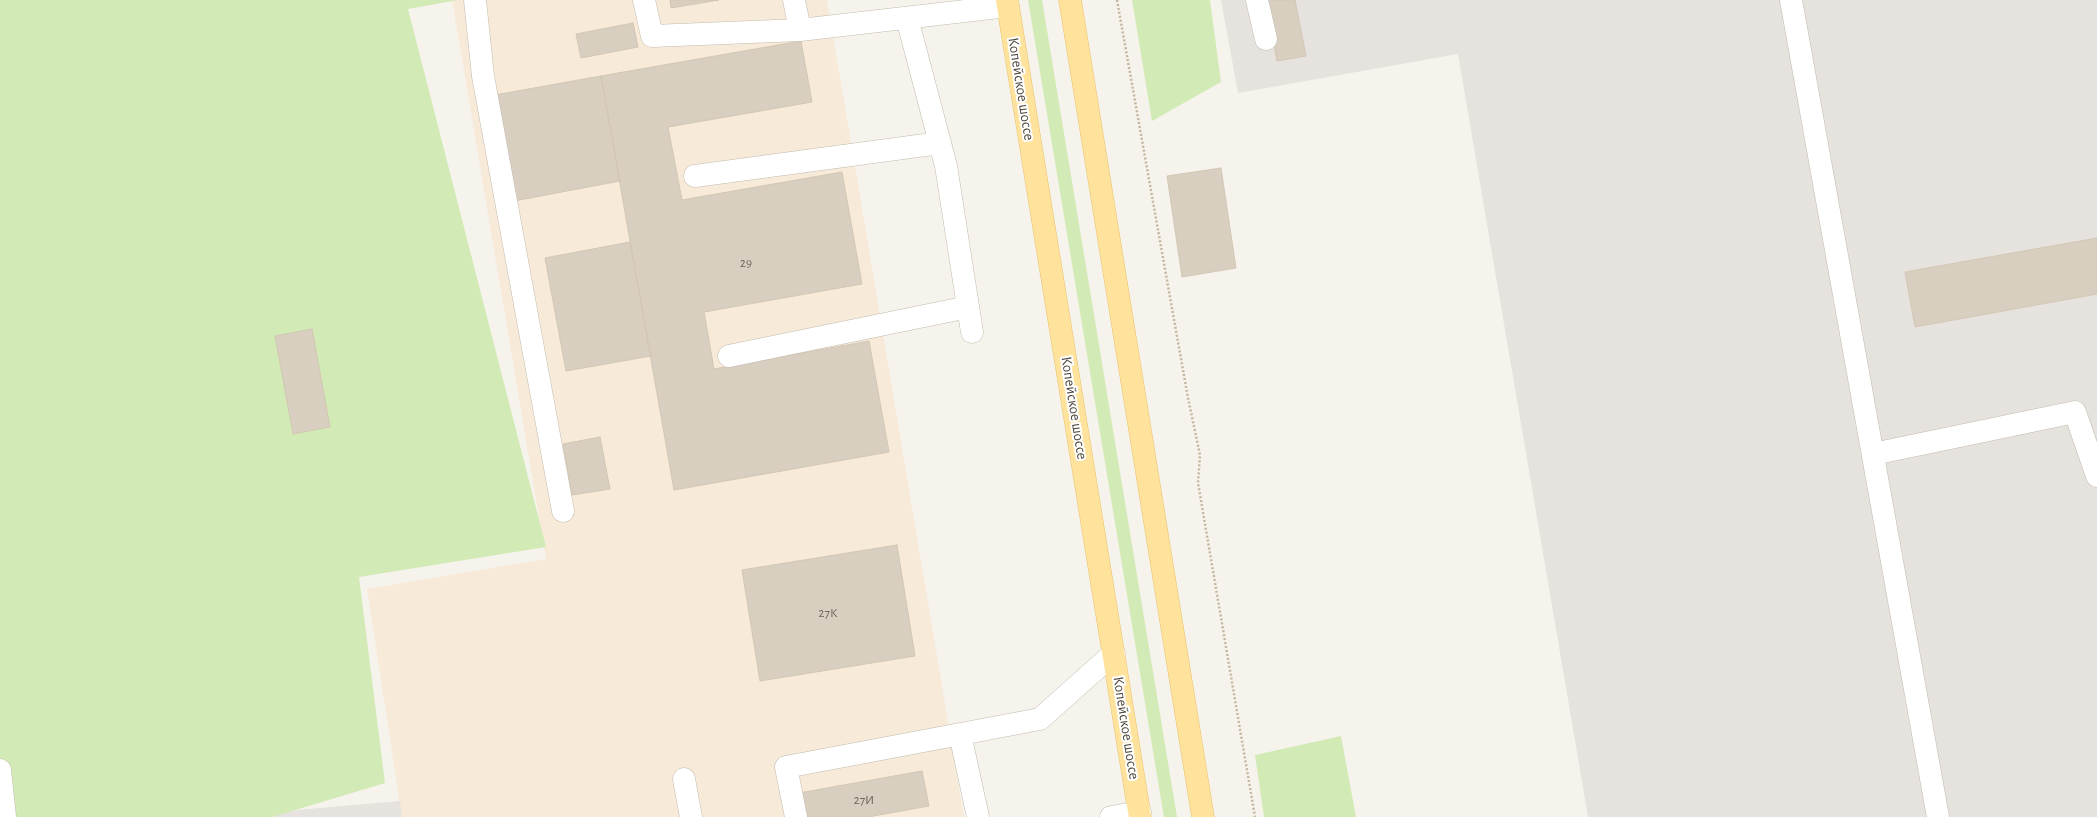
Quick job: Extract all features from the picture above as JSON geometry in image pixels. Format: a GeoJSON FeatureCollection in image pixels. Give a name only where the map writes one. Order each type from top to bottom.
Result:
{"type":"FeatureCollection","features":[{"type":"Feature","properties":{"kind":"main road"},"geometry":{"type":"LineString","coordinates":[[1070,0],[1203,817]]}},
{"type":"Feature","properties":{"kind":"main road","name":"Копейское шоссе"},"geometry":{"type":"LineString","coordinates":[[1007,3],[1140,815]]}},
{"type":"Feature","properties":{"kind":"lane"},"geometry":{"type":"LineString","coordinates":[[475,0],[483,76],[563,511]]}},
{"type":"Feature","properties":{"kind":"lane"},"geometry":{"type":"LineString","coordinates":[[644,0],[652,36],[800,30],[907,18],[1007,3]]}},
{"type":"Feature","properties":{"kind":"lane"},"geometry":{"type":"LineString","coordinates":[[794,0],[800,30]]}},
{"type":"Feature","properties":{"kind":"lane"},"geometry":{"type":"LineString","coordinates":[[1257,0],[1266,39]]}},
{"type":"Feature","properties":{"kind":"lane"},"geometry":{"type":"LineString","coordinates":[[1791,0],[1938,817]]}},
{"type":"Feature","properties":{"kind":"lane"},"geometry":{"type":"LineString","coordinates":[[907,18],[946,166],[972,332]]}},
{"type":"Feature","properties":{"kind":"lane"},"geometry":{"type":"LineString","coordinates":[[695,176],[940,143]]}},
{"type":"Feature","properties":{"kind":"lane"},"geometry":{"type":"LineString","coordinates":[[729,356],[968,307]]}},
{"type":"Feature","properties":{"kind":"lane"},"geometry":{"type":"LineString","coordinates":[[1873,454],[2075,412],[2097,476]]}},
{"type":"Feature","properties":{"kind":"lane"},"geometry":{"type":"LineString","coordinates":[[796,817],[786,767],[1040,719],[1114,653]]}},
{"type":"Feature","properties":{"kind":"lane"},"geometry":{"type":"LineString","coordinates":[[960,734],[978,817]]}},
{"type":"Feature","properties":{"kind":"lane"},"geometry":{"type":"LineString","coordinates":[[0,770],[5,817]]}},
{"type":"Feature","properties":{"kind":"lane"},"geometry":{"type":"LineString","coordinates":[[684,779],[690,817]]}},
{"type":"Feature","properties":{"kind":"lane"},"geometry":{"type":"LineString","coordinates":[[1111,817],[1140,815]]}},
{"type":"Feature","properties":{"kind":"path"},"geometry":{"type":"LineString","coordinates":[[1117,0],[1188,398],[1200,455],[1198,484],[1255,817]]}},
{"type":"Feature","properties":{"kind":"shaded area"},"geometry":{"type":"Polygon","coordinates":[[[452,0],[827,0],[964,817],[402,817],[367,589],[546,559],[452,0]]]}},
{"type":"Feature","properties":{"kind":"shaded area"},"geometry":{"type":"Polygon","coordinates":[[[1221,0],[2097,0],[2097,817],[1588,817],[1458,54],[1238,93],[1221,0]]]}},
{"type":"Feature","properties":{"kind":"shaded area"},"geometry":{"type":"Polygon","coordinates":[[[400,801],[402,817],[274,817],[274,812],[400,801]]]}},
{"type":"Feature","properties":{"kind":"green space"},"geometry":{"type":"Polygon","coordinates":[[[0,0],[458,0],[408,9],[546,547],[359,577],[385,783],[272,817],[0,817],[0,0]]]}},
{"type":"Feature","properties":{"kind":"green space"},"geometry":{"type":"Polygon","coordinates":[[[1028,0],[1042,0],[1177,817],[1164,817],[1028,0]]]}},
{"type":"Feature","properties":{"kind":"green space"},"geometry":{"type":"Polygon","coordinates":[[[1132,0],[1210,0],[1221,82],[1152,121],[1132,0]]]}},
{"type":"Feature","properties":{"kind":"green space"},"geometry":{"type":"Polygon","coordinates":[[[1341,736],[1356,817],[1264,817],[1255,755],[1341,736]]]}},
{"type":"Feature","properties":{"kind":"building"},"geometry":{"type":"Polygon","coordinates":[[[670,0],[719,0],[671,8],[670,0]]]}},
{"type":"Feature","properties":{"kind":"building"},"geometry":{"type":"Polygon","coordinates":[[[1265,0],[1295,0],[1306,56],[1277,61],[1265,0]]]}},
{"type":"Feature","properties":{"kind":"building"},"geometry":{"type":"Polygon","coordinates":[[[633,23],[638,47],[581,58],[576,34],[633,23]]]}},
{"type":"Feature","properties":{"kind":"building"},"geometry":{"type":"Polygon","coordinates":[[[801,41],[812,102],[668,127],[682,200],[842,172],[862,284],[704,312],[714,369],[869,341],[889,452],[674,490],[601,76],[801,41]]]}},
{"type":"Feature","properties":{"kind":"building"},"geometry":{"type":"Polygon","coordinates":[[[601,76],[620,181],[514,201],[495,95],[601,76]]]}},
{"type":"Feature","properties":{"kind":"building"},"geometry":{"type":"Polygon","coordinates":[[[1221,168],[1236,268],[1182,277],[1167,176],[1221,168]]]}},
{"type":"Feature","properties":{"kind":"building"},"geometry":{"type":"Polygon","coordinates":[[[2097,238],[2097,294],[1915,327],[1905,272],[2097,238]]]}},
{"type":"Feature","properties":{"kind":"building"},"geometry":{"type":"Polygon","coordinates":[[[630,242],[651,356],[566,371],[545,258],[630,242]]]}},
{"type":"Feature","properties":{"kind":"building"},"geometry":{"type":"Polygon","coordinates":[[[312,329],[330,427],[293,434],[275,336],[312,329]]]}},
{"type":"Feature","properties":{"kind":"building"},"geometry":{"type":"Polygon","coordinates":[[[600,437],[610,489],[572,495],[563,444],[600,437]]]}},
{"type":"Feature","properties":{"kind":"building"},"geometry":{"type":"Polygon","coordinates":[[[897,545],[915,656],[760,681],[742,570],[897,545]]]}},
{"type":"Feature","properties":{"kind":"building"},"geometry":{"type":"Polygon","coordinates":[[[922,771],[929,806],[868,817],[803,817],[799,793],[922,771]]]}}]}
